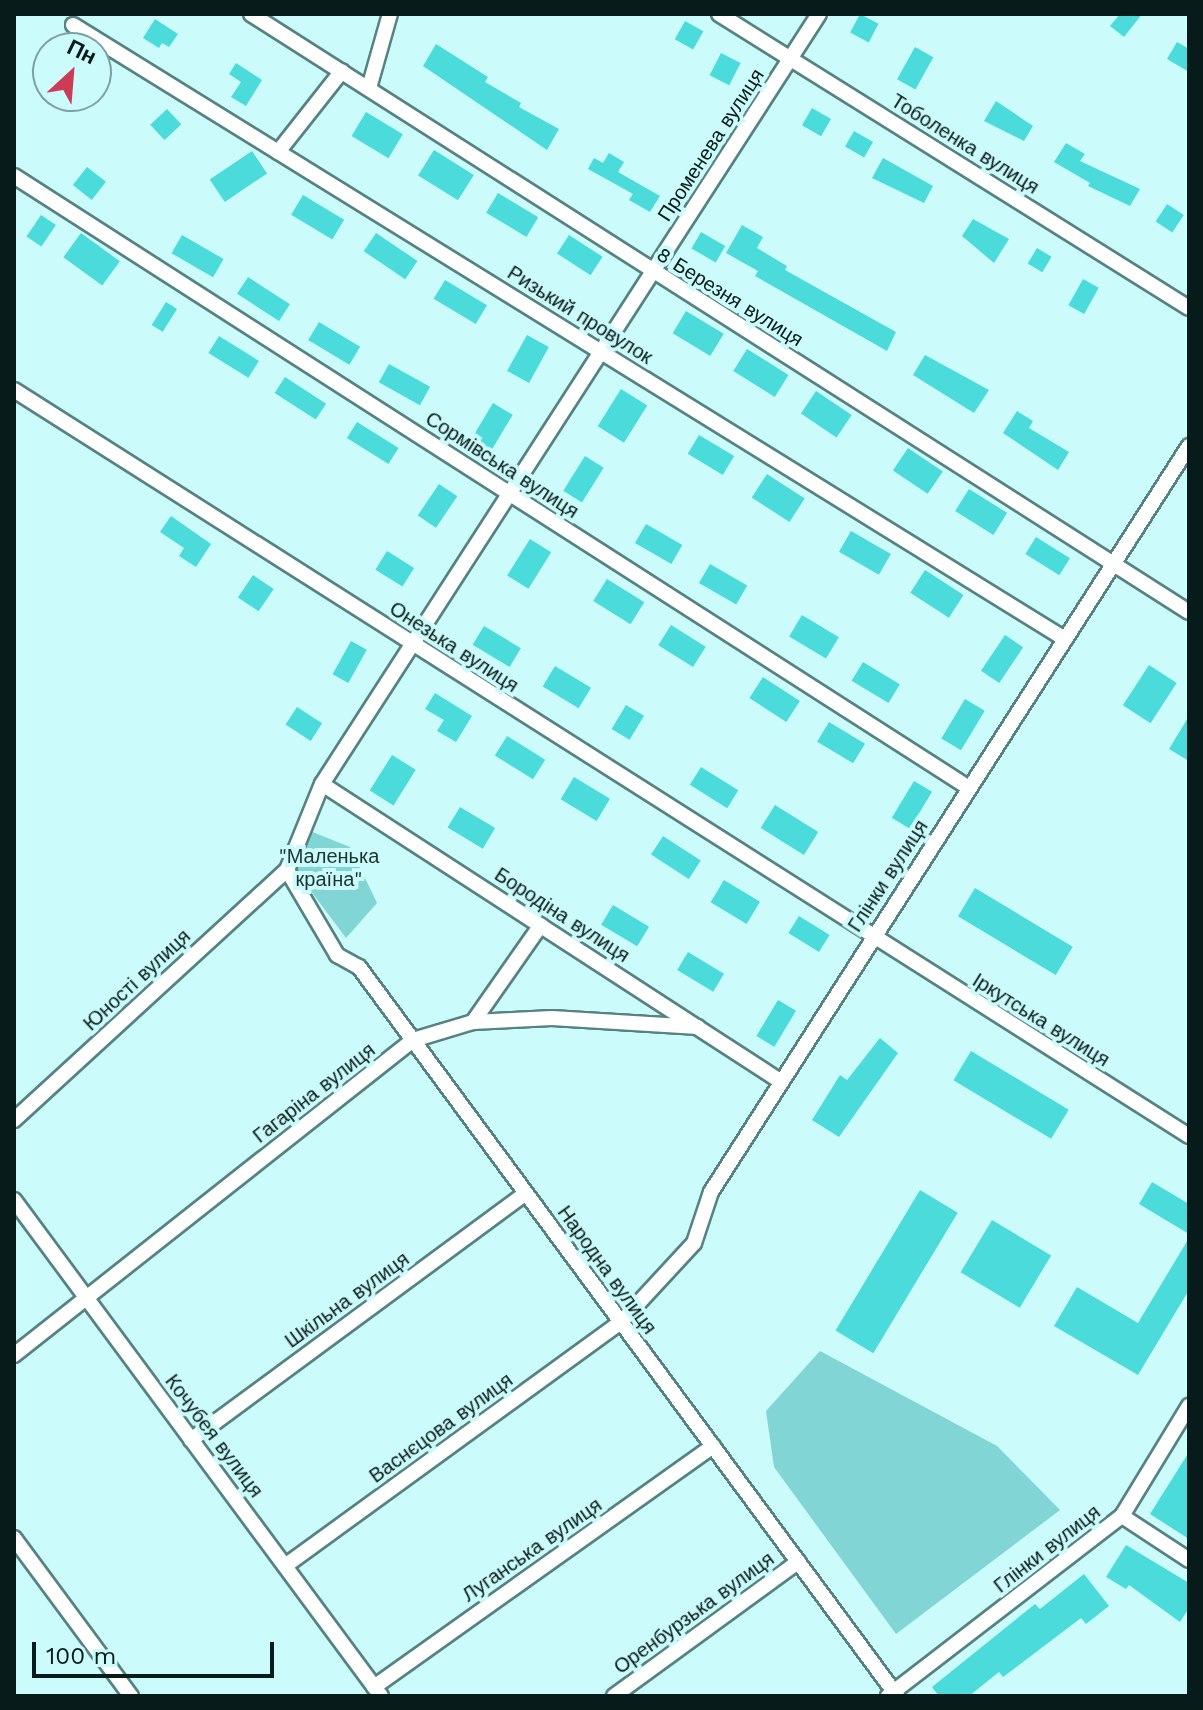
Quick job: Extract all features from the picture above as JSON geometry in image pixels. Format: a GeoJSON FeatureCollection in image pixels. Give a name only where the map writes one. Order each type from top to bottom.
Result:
{"type":"FeatureCollection","features":[{"type":"Feature","properties":{"kind":"street","name":"8 Березня вулиця"},"geometry":{"type":"LineString","coordinates":[[251,14],[1189,612]]}},
{"type":"Feature","properties":{"kind":"street"},"geometry":{"type":"LineString","coordinates":[[369,88],[390,14]]}},
{"type":"Feature","properties":{"kind":"street","name":"Тоболенка вулиця"},"geometry":{"type":"LineString","coordinates":[[719,14],[1189,308]]}},
{"type":"Feature","properties":{"kind":"street","name":"Променева вулиця"},"geometry":{"type":"LineString","coordinates":[[287,870],[322,784],[819,14]]}},
{"type":"Feature","properties":{"kind":"street","name":"Ризький провулок"},"geometry":{"type":"LineString","coordinates":[[73,25],[1065,639]]}},
{"type":"Feature","properties":{"kind":"street"},"geometry":{"type":"LineString","coordinates":[[278,152],[342,71]]}},
{"type":"Feature","properties":{"kind":"street","name":"Сормівська вулиця"},"geometry":{"type":"LineString","coordinates":[[14,176],[969,788]]}},
{"type":"Feature","properties":{"kind":"street","name":"Онезька вулиця"},"geometry":{"type":"LineString","coordinates":[[14,390],[872,938]]}},
{"type":"Feature","properties":{"kind":"street","name":"Глінки вулиця"},"geometry":{"type":"LineString","coordinates":[[621,1322],[694,1243],[711,1192],[1189,446]]}},
{"type":"Feature","properties":{"kind":"street","name":"Бородіна вулиця"},"geometry":{"type":"LineString","coordinates":[[322,784],[780,1081]]}},
{"type":"Feature","properties":{"kind":"street","name":"Народна вулиця"},"geometry":{"type":"LineString","coordinates":[[287,870],[337,955],[359,967],[893,1695]]}},
{"type":"Feature","properties":{"kind":"street","name":"Юності вулиця"},"geometry":{"type":"LineString","coordinates":[[14,1120],[287,870]]}},
{"type":"Feature","properties":{"kind":"street"},"geometry":{"type":"LineString","coordinates":[[473,1022],[541,925]]}},
{"type":"Feature","properties":{"kind":"street","name":"Іркутська вулиця"},"geometry":{"type":"LineString","coordinates":[[872,938],[1189,1136]]}},
{"type":"Feature","properties":{"kind":"street","name":"Гагаріна вулиця"},"geometry":{"type":"LineString","coordinates":[[14,1355],[413,1040],[473,1022],[552,1018],[698,1027]]}},
{"type":"Feature","properties":{"kind":"street","name":"Шкільна вулиця"},"geometry":{"type":"LineString","coordinates":[[191,1440],[526,1193]]}},
{"type":"Feature","properties":{"kind":"street","name":"Кочубея вулиця"},"geometry":{"type":"LineString","coordinates":[[14,1200],[378,1691]]}},
{"type":"Feature","properties":{"kind":"street","name":"Васнєцова вулиця"},"geometry":{"type":"LineString","coordinates":[[285,1566],[621,1322]]}},
{"type":"Feature","properties":{"kind":"street","name":"Глінки вулиця"},"geometry":{"type":"LineString","coordinates":[[893,1695],[1122,1516],[1189,1406]]}},
{"type":"Feature","properties":{"kind":"street","name":"Луганська вулиця"},"geometry":{"type":"LineString","coordinates":[[378,1691],[713,1446]]}},
{"type":"Feature","properties":{"kind":"street"},"geometry":{"type":"LineString","coordinates":[[1122,1516],[1189,1560]]}},
{"type":"Feature","properties":{"kind":"street"},"geometry":{"type":"LineString","coordinates":[[14,1538],[131,1696]]}},
{"type":"Feature","properties":{"kind":"street","name":"Оренбурзька вулиця"},"geometry":{"type":"LineString","coordinates":[[614,1696],[798,1562]]}},
{"type":"Feature","properties":{"kind":"green space","name":"\"Маленька країна\""},"geometry":{"type":"Polygon","coordinates":[[[305,829],[350,847],[377,903],[346,938],[293,867],[305,829]]]}},
{"type":"Feature","properties":{"kind":"green space"},"geometry":{"type":"Polygon","coordinates":[[[820,1351],[997,1446],[1060,1510],[896,1634],[774,1467],[766,1411],[820,1351]]]}},
{"type":"Feature","properties":{"kind":"building"},"geometry":{"type":"Polygon","coordinates":[[[860,14],[879,24],[869,42],[850,33],[860,14]]]}},
{"type":"Feature","properties":{"kind":"building"},"geometry":{"type":"Polygon","coordinates":[[[1120,14],[1142,14],[1124,37],[1110,26],[1120,14]]]}},
{"type":"Feature","properties":{"kind":"building"},"geometry":{"type":"Polygon","coordinates":[[[155,19],[178,34],[169,47],[162,43],[159,48],[143,38],[155,19]]]}},
{"type":"Feature","properties":{"kind":"building"},"geometry":{"type":"Polygon","coordinates":[[[685,21],[703,31],[693,50],[675,39],[685,21]]]}},
{"type":"Feature","properties":{"kind":"building"},"geometry":{"type":"Polygon","coordinates":[[[1177,42],[1189,49],[1189,72],[1167,59],[1177,42]]]}},
{"type":"Feature","properties":{"kind":"building"},"geometry":{"type":"Polygon","coordinates":[[[436,44],[488,77],[485,82],[521,103],[519,107],[559,129],[547,150],[423,66],[436,44]]]}},
{"type":"Feature","properties":{"kind":"building"},"geometry":{"type":"Polygon","coordinates":[[[915,47],[933,57],[915,90],[897,79],[915,47]]]}},
{"type":"Feature","properties":{"kind":"building"},"geometry":{"type":"Polygon","coordinates":[[[721,53],[741,63],[729,85],[710,75],[721,53]]]}},
{"type":"Feature","properties":{"kind":"building"},"geometry":{"type":"Polygon","coordinates":[[[236,63],[262,80],[246,106],[231,97],[241,82],[229,74],[236,63]]]}},
{"type":"Feature","properties":{"kind":"building"},"geometry":{"type":"Polygon","coordinates":[[[996,101],[1033,126],[1024,141],[984,121],[996,101]]]}},
{"type":"Feature","properties":{"kind":"building"},"geometry":{"type":"Polygon","coordinates":[[[812,108],[831,119],[821,136],[802,125],[812,108]]]}},
{"type":"Feature","properties":{"kind":"building"},"geometry":{"type":"Polygon","coordinates":[[[167,109],[181,124],[165,140],[150,125],[167,109]]]}},
{"type":"Feature","properties":{"kind":"building"},"geometry":{"type":"Polygon","coordinates":[[[366,112],[403,134],[388,158],[352,136],[366,112]]]}},
{"type":"Feature","properties":{"kind":"building"},"geometry":{"type":"Polygon","coordinates":[[[854,131],[873,142],[864,158],[845,147],[854,131]]]}},
{"type":"Feature","properties":{"kind":"building"},"geometry":{"type":"Polygon","coordinates":[[[1066,143],[1085,154],[1080,161],[1140,189],[1130,206],[1088,186],[1090,183],[1054,162],[1066,143]]]}},
{"type":"Feature","properties":{"kind":"building"},"geometry":{"type":"Polygon","coordinates":[[[434,150],[474,175],[458,200],[418,175],[434,150]]]}},
{"type":"Feature","properties":{"kind":"building"},"geometry":{"type":"Polygon","coordinates":[[[252,151],[267,173],[225,202],[210,180],[252,151]]]}},
{"type":"Feature","properties":{"kind":"building"},"geometry":{"type":"Polygon","coordinates":[[[609,153],[624,162],[618,172],[660,196],[650,212],[629,200],[633,194],[588,169],[594,158],[603,163],[609,153]]]}},
{"type":"Feature","properties":{"kind":"building"},"geometry":{"type":"Polygon","coordinates":[[[883,158],[933,186],[924,203],[872,178],[883,158]]]}},
{"type":"Feature","properties":{"kind":"building"},"geometry":{"type":"Polygon","coordinates":[[[87,167],[106,182],[92,200],[73,185],[87,167]]]}},
{"type":"Feature","properties":{"kind":"building"},"geometry":{"type":"Polygon","coordinates":[[[498,193],[538,217],[526,237],[486,213],[498,193]]]}},
{"type":"Feature","properties":{"kind":"building"},"geometry":{"type":"Polygon","coordinates":[[[303,195],[344,220],[332,239],[291,215],[303,195]]]}},
{"type":"Feature","properties":{"kind":"building"},"geometry":{"type":"Polygon","coordinates":[[[1167,204],[1184,215],[1172,233],[1156,222],[1167,204]]]}},
{"type":"Feature","properties":{"kind":"building"},"geometry":{"type":"Polygon","coordinates":[[[41,215],[56,225],[41,247],[26,237],[41,215]]]}},
{"type":"Feature","properties":{"kind":"building"},"geometry":{"type":"Polygon","coordinates":[[[973,219],[1009,239],[994,263],[962,236],[973,219]]]}},
{"type":"Feature","properties":{"kind":"building"},"geometry":{"type":"Polygon","coordinates":[[[742,225],[763,237],[757,248],[787,266],[785,270],[896,332],[887,351],[755,276],[758,271],[726,253],[742,225]]]}},
{"type":"Feature","properties":{"kind":"building"},"geometry":{"type":"Polygon","coordinates":[[[701,232],[725,246],[716,262],[692,248],[701,232]]]}},
{"type":"Feature","properties":{"kind":"building"},"geometry":{"type":"Polygon","coordinates":[[[81,233],[120,261],[102,285],[63,257],[81,233]]]}},
{"type":"Feature","properties":{"kind":"building"},"geometry":{"type":"Polygon","coordinates":[[[376,233],[417,261],[405,279],[364,251],[376,233]]]}},
{"type":"Feature","properties":{"kind":"building"},"geometry":{"type":"Polygon","coordinates":[[[182,235],[224,259],[213,277],[172,253],[182,235]]]}},
{"type":"Feature","properties":{"kind":"building"},"geometry":{"type":"Polygon","coordinates":[[[569,235],[603,257],[591,275],[557,253],[569,235]]]}},
{"type":"Feature","properties":{"kind":"building"},"geometry":{"type":"Polygon","coordinates":[[[1037,248],[1052,257],[1042,272],[1028,263],[1037,248]]]}},
{"type":"Feature","properties":{"kind":"building"},"geometry":{"type":"Polygon","coordinates":[[[248,277],[290,304],[279,321],[237,294],[248,277]]]}},
{"type":"Feature","properties":{"kind":"building"},"geometry":{"type":"Polygon","coordinates":[[[1083,279],[1099,288],[1084,314],[1068,305],[1083,279]]]}},
{"type":"Feature","properties":{"kind":"building"},"geometry":{"type":"Polygon","coordinates":[[[445,280],[487,305],[476,324],[434,299],[445,280]]]}},
{"type":"Feature","properties":{"kind":"building"},"geometry":{"type":"Polygon","coordinates":[[[166,302],[177,309],[163,332],[152,325],[166,302]]]}},
{"type":"Feature","properties":{"kind":"building"},"geometry":{"type":"Polygon","coordinates":[[[686,311],[724,334],[710,356],[673,333],[686,311]]]}},
{"type":"Feature","properties":{"kind":"building"},"geometry":{"type":"Polygon","coordinates":[[[319,322],[360,347],[349,365],[308,340],[319,322]]]}},
{"type":"Feature","properties":{"kind":"building"},"geometry":{"type":"Polygon","coordinates":[[[527,335],[549,347],[529,383],[507,371],[527,335]]]}},
{"type":"Feature","properties":{"kind":"building"},"geometry":{"type":"Polygon","coordinates":[[[219,336],[259,361],[248,378],[208,353],[219,336]]]}},
{"type":"Feature","properties":{"kind":"building"},"geometry":{"type":"Polygon","coordinates":[[[747,349],[789,375],[775,397],[733,371],[747,349]]]}},
{"type":"Feature","properties":{"kind":"building"},"geometry":{"type":"Polygon","coordinates":[[[925,355],[989,390],[974,413],[913,375],[925,355]]]}},
{"type":"Feature","properties":{"kind":"building"},"geometry":{"type":"Polygon","coordinates":[[[389,364],[430,387],[420,405],[379,382],[389,364]]]}},
{"type":"Feature","properties":{"kind":"building"},"geometry":{"type":"Polygon","coordinates":[[[285,377],[326,404],[316,420],[275,393],[285,377]]]}},
{"type":"Feature","properties":{"kind":"building"},"geometry":{"type":"Polygon","coordinates":[[[621,389],[647,405],[624,443],[598,426],[621,389]]]}},
{"type":"Feature","properties":{"kind":"building"},"geometry":{"type":"Polygon","coordinates":[[[816,391],[852,415],[837,437],[801,413],[816,391]]]}},
{"type":"Feature","properties":{"kind":"building"},"geometry":{"type":"Polygon","coordinates":[[[493,403],[513,415],[492,450],[472,438],[493,403]]]}},
{"type":"Feature","properties":{"kind":"building"},"geometry":{"type":"Polygon","coordinates":[[[1017,411],[1033,421],[1029,428],[1069,452],[1058,470],[1003,433],[1017,411]]]}},
{"type":"Feature","properties":{"kind":"building"},"geometry":{"type":"Polygon","coordinates":[[[357,422],[399,448],[388,464],[347,438],[357,422]]]}},
{"type":"Feature","properties":{"kind":"building"},"geometry":{"type":"Polygon","coordinates":[[[699,435],[734,456],[723,475],[688,454],[699,435]]]}},
{"type":"Feature","properties":{"kind":"building"},"geometry":{"type":"Polygon","coordinates":[[[908,448],[943,471],[928,494],[893,470],[908,448]]]}},
{"type":"Feature","properties":{"kind":"building"},"geometry":{"type":"Polygon","coordinates":[[[585,456],[604,468],[582,502],[563,491],[585,456]]]}},
{"type":"Feature","properties":{"kind":"building"},"geometry":{"type":"Polygon","coordinates":[[[767,474],[805,499],[789,522],[752,497],[767,474]]]}},
{"type":"Feature","properties":{"kind":"building"},"geometry":{"type":"Polygon","coordinates":[[[439,484],[457,496],[436,528],[418,516],[439,484]]]}},
{"type":"Feature","properties":{"kind":"building"},"geometry":{"type":"Polygon","coordinates":[[[969,489],[1007,513],[993,535],[955,511],[969,489]]]}},
{"type":"Feature","properties":{"kind":"building"},"geometry":{"type":"Polygon","coordinates":[[[171,516],[211,544],[196,567],[179,556],[184,548],[160,532],[171,516]]]}},
{"type":"Feature","properties":{"kind":"building"},"geometry":{"type":"Polygon","coordinates":[[[646,524],[682,545],[671,564],[635,543],[646,524]]]}},
{"type":"Feature","properties":{"kind":"building"},"geometry":{"type":"Polygon","coordinates":[[[851,531],[891,554],[879,575],[839,552],[851,531]]]}},
{"type":"Feature","properties":{"kind":"building"},"geometry":{"type":"Polygon","coordinates":[[[1036,537],[1070,558],[1059,575],[1025,554],[1036,537]]]}},
{"type":"Feature","properties":{"kind":"building"},"geometry":{"type":"Polygon","coordinates":[[[530,539],[551,552],[528,589],[507,575],[530,539]]]}},
{"type":"Feature","properties":{"kind":"building"},"geometry":{"type":"Polygon","coordinates":[[[387,551],[414,568],[402,587],[375,570],[387,551]]]}},
{"type":"Feature","properties":{"kind":"building"},"geometry":{"type":"Polygon","coordinates":[[[710,564],[747,586],[736,605],[699,583],[710,564]]]}},
{"type":"Feature","properties":{"kind":"building"},"geometry":{"type":"Polygon","coordinates":[[[925,570],[964,595],[949,618],[910,593],[925,570]]]}},
{"type":"Feature","properties":{"kind":"building"},"geometry":{"type":"Polygon","coordinates":[[[253,575],[274,589],[259,611],[238,597],[253,575]]]}},
{"type":"Feature","properties":{"kind":"building"},"geometry":{"type":"Polygon","coordinates":[[[607,579],[644,602],[631,624],[593,601],[607,579]]]}},
{"type":"Feature","properties":{"kind":"building"},"geometry":{"type":"Polygon","coordinates":[[[802,615],[839,637],[826,659],[789,636],[802,615]]]}},
{"type":"Feature","properties":{"kind":"building"},"geometry":{"type":"Polygon","coordinates":[[[671,625],[706,647],[693,667],[658,645],[671,625]]]}},
{"type":"Feature","properties":{"kind":"building"},"geometry":{"type":"Polygon","coordinates":[[[484,626],[521,648],[510,667],[473,645],[484,626]]]}},
{"type":"Feature","properties":{"kind":"building"},"geometry":{"type":"Polygon","coordinates":[[[1005,635],[1023,647],[999,683],[981,671],[1005,635]]]}},
{"type":"Feature","properties":{"kind":"building"},"geometry":{"type":"Polygon","coordinates":[[[351,641],[367,650],[348,683],[333,674],[351,641]]]}},
{"type":"Feature","properties":{"kind":"building"},"geometry":{"type":"Polygon","coordinates":[[[863,662],[900,684],[889,703],[852,681],[863,662]]]}},
{"type":"Feature","properties":{"kind":"building"},"geometry":{"type":"Polygon","coordinates":[[[1149,665],[1177,683],[1151,723],[1123,705],[1149,665]]]}},
{"type":"Feature","properties":{"kind":"building"},"geometry":{"type":"Polygon","coordinates":[[[555,666],[591,688],[579,708],[543,687],[555,666]]]}},
{"type":"Feature","properties":{"kind":"building"},"geometry":{"type":"Polygon","coordinates":[[[763,677],[800,701],[786,722],[749,698],[763,677]]]}},
{"type":"Feature","properties":{"kind":"building"},"geometry":{"type":"Polygon","coordinates":[[[435,693],[472,716],[456,742],[437,731],[444,720],[425,709],[435,693]]]}},
{"type":"Feature","properties":{"kind":"building"},"geometry":{"type":"Polygon","coordinates":[[[965,699],[985,711],[961,750],[941,738],[965,699]]]}},
{"type":"Feature","properties":{"kind":"building"},"geometry":{"type":"Polygon","coordinates":[[[626,705],[644,716],[630,740],[612,729],[626,705]]]}},
{"type":"Feature","properties":{"kind":"building"},"geometry":{"type":"Polygon","coordinates":[[[297,707],[322,723],[311,741],[286,725],[297,707]]]}},
{"type":"Feature","properties":{"kind":"building"},"geometry":{"type":"Polygon","coordinates":[[[1189,716],[1189,761],[1169,749],[1189,716]]]}},
{"type":"Feature","properties":{"kind":"building"},"geometry":{"type":"Polygon","coordinates":[[[829,722],[865,744],[853,763],[817,742],[829,722]]]}},
{"type":"Feature","properties":{"kind":"building"},"geometry":{"type":"Polygon","coordinates":[[[507,736],[545,760],[533,779],[495,756],[507,736]]]}},
{"type":"Feature","properties":{"kind":"building"},"geometry":{"type":"Polygon","coordinates":[[[392,755],[416,770],[393,805],[370,791],[392,755]]]}},
{"type":"Feature","properties":{"kind":"building"},"geometry":{"type":"Polygon","coordinates":[[[701,767],[738,790],[727,808],[690,785],[701,767]]]}},
{"type":"Feature","properties":{"kind":"building"},"geometry":{"type":"Polygon","coordinates":[[[574,777],[610,799],[597,821],[561,799],[574,777]]]}},
{"type":"Feature","properties":{"kind":"building"},"geometry":{"type":"Polygon","coordinates":[[[914,781],[932,792],[910,829],[892,818],[914,781]]]}},
{"type":"Feature","properties":{"kind":"building"},"geometry":{"type":"Polygon","coordinates":[[[775,805],[818,832],[804,855],[761,828],[775,805]]]}},
{"type":"Feature","properties":{"kind":"building"},"geometry":{"type":"Polygon","coordinates":[[[460,807],[495,828],[483,849],[448,828],[460,807]]]}},
{"type":"Feature","properties":{"kind":"building"},"geometry":{"type":"Polygon","coordinates":[[[663,836],[701,861],[689,879],[651,854],[663,836]]]}},
{"type":"Feature","properties":{"kind":"building"},"geometry":{"type":"Polygon","coordinates":[[[724,880],[760,902],[747,924],[711,902],[724,880]]]}},
{"type":"Feature","properties":{"kind":"building"},"geometry":{"type":"Polygon","coordinates":[[[975,888],[1073,947],[1056,975],[958,916],[975,888]]]}},
{"type":"Feature","properties":{"kind":"building"},"geometry":{"type":"Polygon","coordinates":[[[613,905],[649,927],[637,946],[601,925],[613,905]]]}},
{"type":"Feature","properties":{"kind":"building"},"geometry":{"type":"Polygon","coordinates":[[[799,916],[830,935],[819,952],[788,933],[799,916]]]}},
{"type":"Feature","properties":{"kind":"building"},"geometry":{"type":"Polygon","coordinates":[[[688,952],[724,974],[713,992],[677,970],[688,952]]]}},
{"type":"Feature","properties":{"kind":"building"},"geometry":{"type":"Polygon","coordinates":[[[778,1000],[796,1011],[774,1047],[756,1036],[778,1000]]]}},
{"type":"Feature","properties":{"kind":"building"},"geometry":{"type":"Polygon","coordinates":[[[880,1038],[898,1053],[839,1137],[812,1120],[840,1075],[847,1080],[880,1038]]]}},
{"type":"Feature","properties":{"kind":"building"},"geometry":{"type":"Polygon","coordinates":[[[971,1051],[1069,1110],[1051,1139],[953,1080],[971,1051]]]}},
{"type":"Feature","properties":{"kind":"building"},"geometry":{"type":"Polygon","coordinates":[[[1152,1182],[1189,1204],[1189,1234],[1139,1204],[1152,1182]]]}},
{"type":"Feature","properties":{"kind":"building"},"geometry":{"type":"Polygon","coordinates":[[[920,1190],[958,1213],[873,1353],[836,1331],[920,1190]]]}},
{"type":"Feature","properties":{"kind":"building"},"geometry":{"type":"Polygon","coordinates":[[[992,1220],[1051,1256],[1020,1308],[961,1272],[992,1220]]]}},
{"type":"Feature","properties":{"kind":"building"},"geometry":{"type":"Polygon","coordinates":[[[1189,1238],[1189,1290],[1138,1375],[1054,1326],[1077,1287],[1138,1323],[1189,1238]]]}},
{"type":"Feature","properties":{"kind":"building"},"geometry":{"type":"Polygon","coordinates":[[[1189,1452],[1189,1539],[1150,1514],[1189,1452]]]}},
{"type":"Feature","properties":{"kind":"building"},"geometry":{"type":"Polygon","coordinates":[[[1126,1545],[1189,1583],[1189,1608],[1180,1622],[1129,1585],[1126,1589],[1106,1577],[1126,1545]]]}},
{"type":"Feature","properties":{"kind":"building"},"geometry":{"type":"Polygon","coordinates":[[[1084,1574],[1109,1606],[1086,1624],[1081,1618],[1003,1677],[999,1672],[969,1696],[939,1696],[932,1687],[1035,1604],[1040,1609],[1084,1574]]]}}]}
